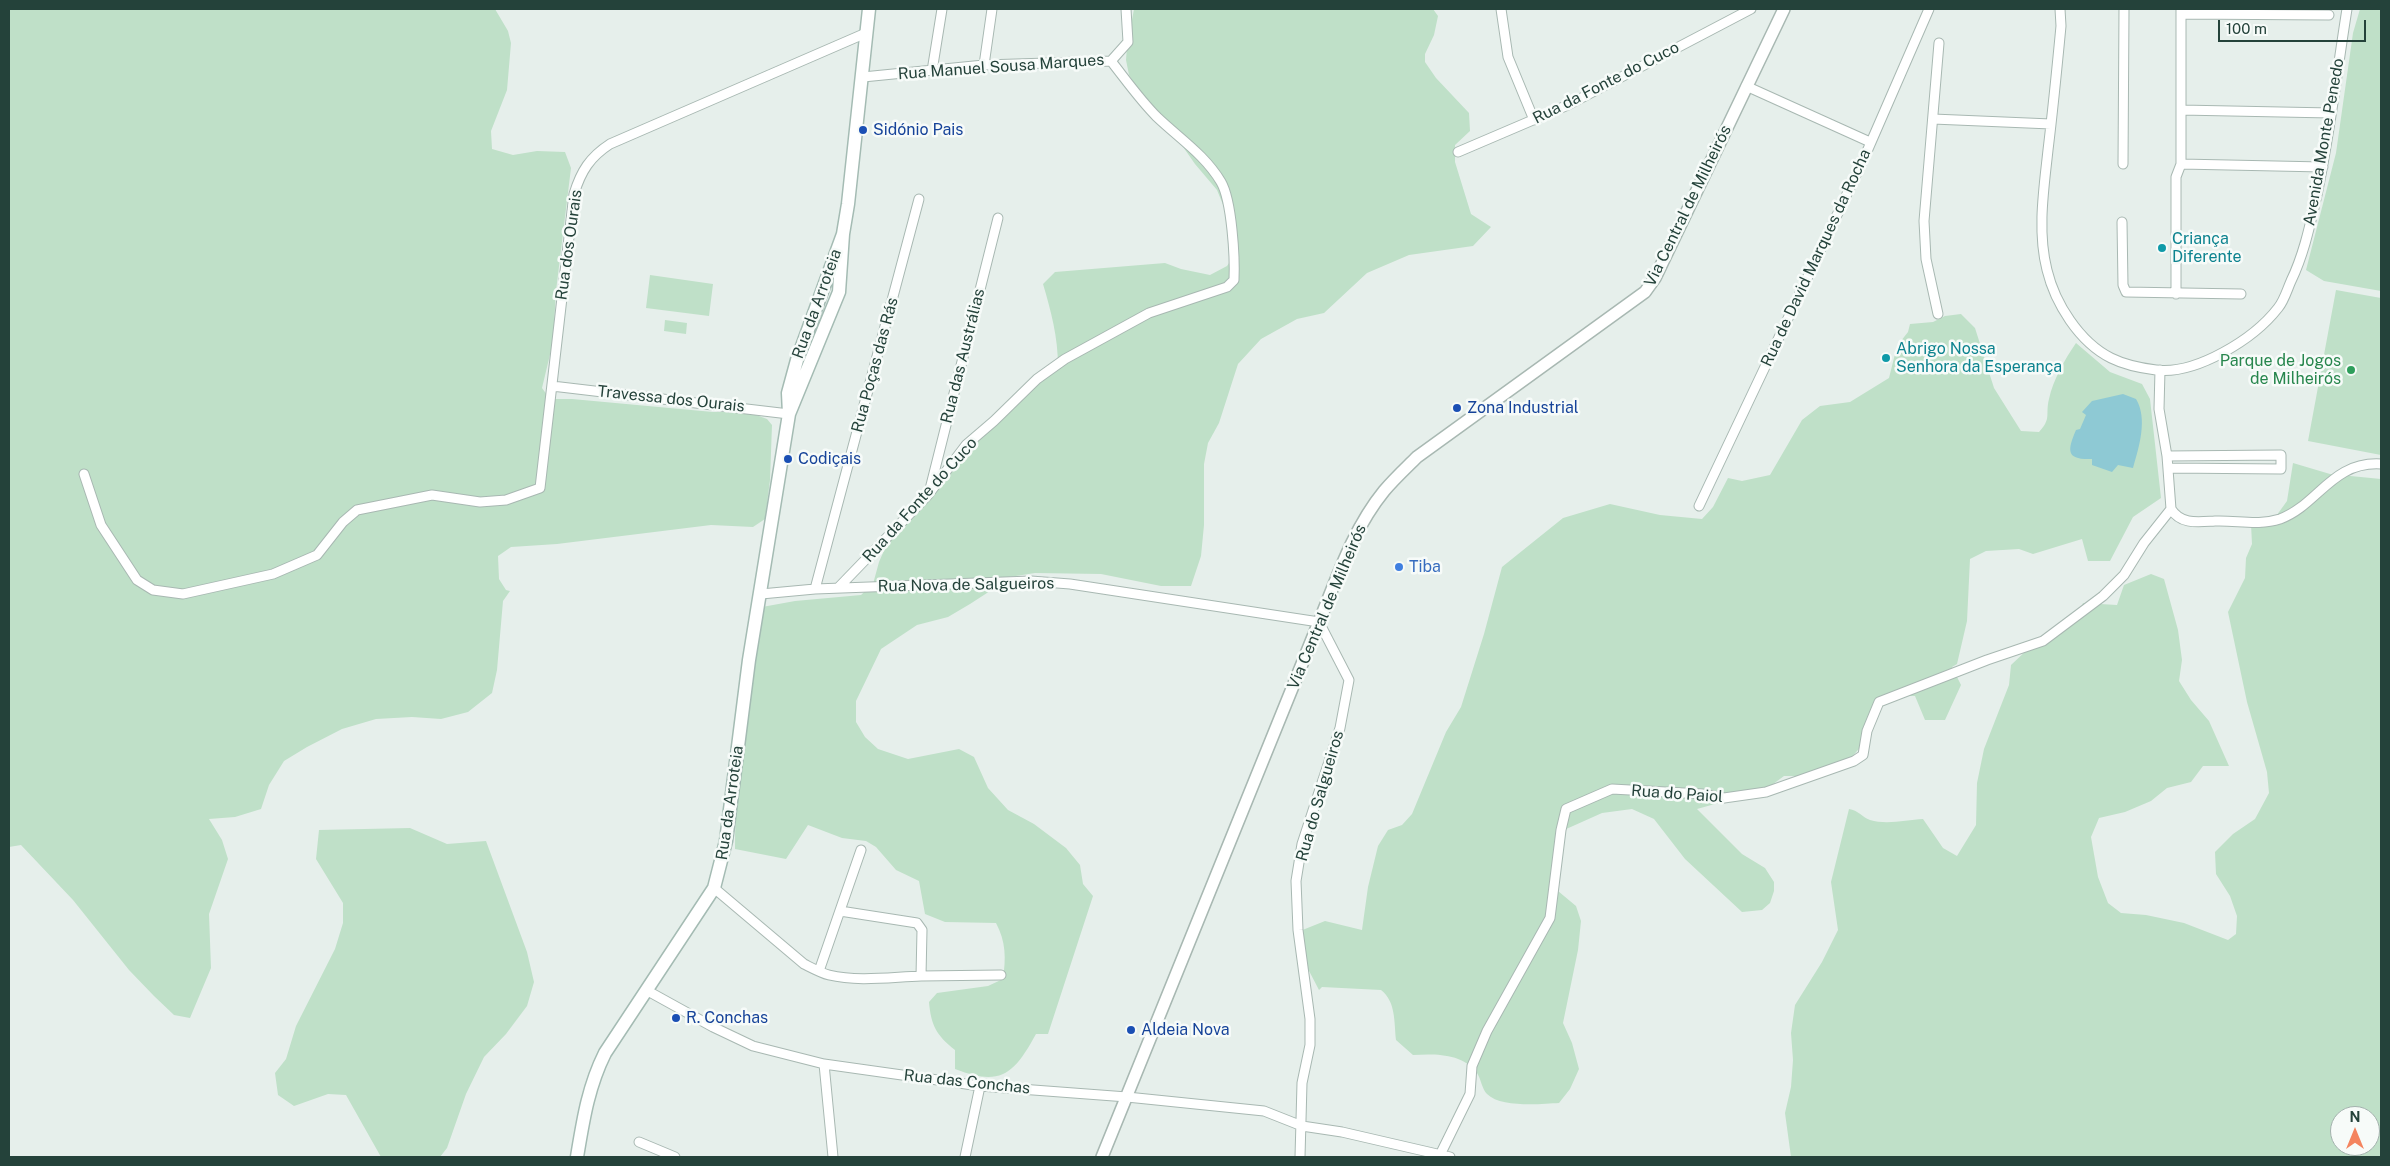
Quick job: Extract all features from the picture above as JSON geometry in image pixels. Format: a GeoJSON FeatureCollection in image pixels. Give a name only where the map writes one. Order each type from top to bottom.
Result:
{"type":"FeatureCollection","features":[{"type":"Feature","properties":{"kind":"main road","name":"Rua da Arroteia"},"geometry":{"type":"LineString","coordinates":[[577,1157],[587,1100],[594,1075],[605,1053],[714,888],[725,848],[749,660],[789,414],[788,393],[797,360],[843,234],[863,77],[869,9]]}},
{"type":"Feature","properties":{"kind":"street"},"geometry":{"type":"LineString","coordinates":[[932,71],[942,9]]}},
{"type":"Feature","properties":{"kind":"street"},"geometry":{"type":"LineString","coordinates":[[984,65],[992,9]]}},
{"type":"Feature","properties":{"kind":"street","name":"Rua Manuel Sousa Marques"},"geometry":{"type":"LineString","coordinates":[[863,77],[984,65],[1111,61],[1128,42],[1126,9]]}},
{"type":"Feature","properties":{"kind":"street"},"geometry":{"type":"LineString","coordinates":[[1501,9],[1508,57],[1534,120]]}},
{"type":"Feature","properties":{"kind":"street","name":"Rua da Fonte do Cuco"},"geometry":{"type":"LineString","coordinates":[[1458,152],[1568,106],[1751,9]]}},
{"type":"Feature","properties":{"kind":"street","name":"Via Central de Milheirós"},"geometry":{"type":"LineString","coordinates":[[1102,1157],[1318,622],[1351,545],[1368,514],[1384,490],[1417,457],[1645,292],[1655,278],[1784,9]]}},
{"type":"Feature","properties":{"kind":"street","name":"Rua de David Marques da Rocha"},"geometry":{"type":"LineString","coordinates":[[1700,506],[1870,142],[1929,9]]}},
{"type":"Feature","properties":{"kind":"street","name":"Avenida Monte Penedo"},"geometry":{"type":"LineString","coordinates":[[2060,9],[2061,26],[2043,200],[2043,238],[2046,269],[2054,291],[2078,332],[2109,357],[2125,363],[2160,370],[2178,370],[2214,357],[2248,337],[2279,308],[2295,273],[2307,238],[2323,166],[2346,9]]}},
{"type":"Feature","properties":{"kind":"street"},"geometry":{"type":"LineString","coordinates":[[2123,164],[2124,9]]}},
{"type":"Feature","properties":{"kind":"street"},"geometry":{"type":"LineString","coordinates":[[2176,294],[2176,177],[2181,164],[2181,11],[2328,15]]}},
{"type":"Feature","properties":{"kind":"street","name":"Rua dos Ourais"},"geometry":{"type":"LineString","coordinates":[[84,474],[101,525],[138,580],[153,590],[183,594],[273,574],[317,555],[343,522],[358,510],[432,495],[480,502],[506,500],[540,488],[574,194],[584,167],[595,154],[610,144],[866,33]]}},
{"type":"Feature","properties":{"kind":"street"},"geometry":{"type":"LineString","coordinates":[[1938,314],[1926,259],[1924,221],[1939,43]]}},
{"type":"Feature","properties":{"kind":"street","name":"Rua da Fonte do Cuco"},"geometry":{"type":"LineString","coordinates":[[838,588],[928,495],[966,445],[1037,379],[1065,359],[1149,313],[1228,287],[1234,280],[1235,262],[1228,208],[1222,183],[1189,143],[1157,117],[1111,61]]}},
{"type":"Feature","properties":{"kind":"street"},"geometry":{"type":"LineString","coordinates":[[1746,86],[1870,142]]}},
{"type":"Feature","properties":{"kind":"street"},"geometry":{"type":"LineString","coordinates":[[2181,110],[2331,114]]}},
{"type":"Feature","properties":{"kind":"street"},"geometry":{"type":"LineString","coordinates":[[1934,119],[2051,124]]}},
{"type":"Feature","properties":{"kind":"street"},"geometry":{"type":"LineString","coordinates":[[2181,164],[2323,166]]}},
{"type":"Feature","properties":{"kind":"street","name":"Rua Poças das Rás"},"geometry":{"type":"LineString","coordinates":[[815,589],[919,199]]}},
{"type":"Feature","properties":{"kind":"street","name":"Rua das Austrálias"},"geometry":{"type":"LineString","coordinates":[[928,495],[998,218]]}},
{"type":"Feature","properties":{"kind":"street"},"geometry":{"type":"LineString","coordinates":[[2122,222],[2123,285],[2126,292],[2241,294]]}},
{"type":"Feature","properties":{"kind":"street"},"geometry":{"type":"LineString","coordinates":[[2160,370],[2159,408],[2167,456],[2171,509],[2175,516],[2184,521],[2226,521],[2257,524],[2280,518],[2300,508],[2322,487],[2341,474],[2362,465],[2381,464]]}},
{"type":"Feature","properties":{"kind":"street","name":"Travessa dos Ourais"},"geometry":{"type":"LineString","coordinates":[[552,386],[789,414]]}},
{"type":"Feature","properties":{"kind":"street"},"geometry":{"type":"LineString","coordinates":[[2167,456],[2281,455],[2281,469],[2168,468]]}},
{"type":"Feature","properties":{"kind":"street","name":"Rua do Paiol"},"geometry":{"type":"LineString","coordinates":[[1440,1156],[1470,1094],[1472,1066],[1487,1031],[1550,918],[1561,830],[1566,809],[1612,789],[1702,794],[1724,798],[1766,792],[1854,761],[1863,755],[1867,730],[1878,702],[1980,662],[2043,641],[2103,596],[2124,575],[2144,543],[2171,509]]}},
{"type":"Feature","properties":{"kind":"street","name":"Rua Nova de Salgueiros"},"geometry":{"type":"LineString","coordinates":[[761,594],[815,589],[1030,581],[1060,583],[1318,622]]}},
{"type":"Feature","properties":{"kind":"street","name":"Rua do Salgueiros"},"geometry":{"type":"LineString","coordinates":[[1300,1157],[1302,1083],[1310,1045],[1310,1019],[1298,930],[1296,881],[1302,844],[1340,728],[1349,680],[1318,622]]}},
{"type":"Feature","properties":{"kind":"street"},"geometry":{"type":"LineString","coordinates":[[819,971],[861,850]]}},
{"type":"Feature","properties":{"kind":"street"},"geometry":{"type":"LineString","coordinates":[[714,888],[804,964],[828,975],[855,978],[1001,975]]}},
{"type":"Feature","properties":{"kind":"street"},"geometry":{"type":"LineString","coordinates":[[840,911],[917,923],[922,930],[921,976]]}},
{"type":"Feature","properties":{"kind":"street","name":"Rua das Conchas"},"geometry":{"type":"LineString","coordinates":[[646,990],[753,1046],[824,1064],[980,1086],[1127,1097],[1264,1111],[1302,1126],[1342,1132],[1450,1157]]}},
{"type":"Feature","properties":{"kind":"street"},"geometry":{"type":"LineString","coordinates":[[824,1064],[833,1157]]}},
{"type":"Feature","properties":{"kind":"street"},"geometry":{"type":"LineString","coordinates":[[965,1157],[980,1086]]}},
{"type":"Feature","properties":{"kind":"street"},"geometry":{"type":"LineString","coordinates":[[639,1142],[675,1157]]}},
{"type":"Feature","properties":{"kind":"green space"},"geometry":{"type":"Polygon","coordinates":[[[9,9],[495,9],[508,31],[511,43],[507,90],[491,131],[492,149],[513,155],[537,151],[565,152],[571,168],[556,291],[553,342],[542,388],[550,399],[572,399],[713,412],[748,412],[767,419],[772,425],[770,480],[765,519],[753,527],[711,525],[557,544],[511,547],[498,556],[499,579],[506,590],[510,591],[503,601],[497,670],[492,693],[468,712],[441,719],[412,717],[376,719],[342,729],[284,761],[269,785],[261,809],[235,817],[209,819],[222,840],[228,859],[209,914],[211,968],[190,1018],[174,1015],[154,996],[129,970],[73,900],[21,845],[9,847],[9,9]]]}},
{"type":"Feature","properties":{"kind":"green space"},"geometry":{"type":"Polygon","coordinates":[[[1134,9],[1433,9],[1438,16],[1434,35],[1425,54],[1425,62],[1436,78],[1469,113],[1470,131],[1455,145],[1455,162],[1471,214],[1491,227],[1473,246],[1409,255],[1367,273],[1324,313],[1297,319],[1261,339],[1238,364],[1219,423],[1208,443],[1204,464],[1204,525],[1201,556],[1191,586],[1161,586],[1101,574],[1035,573],[1003,578],[987,593],[948,617],[917,625],[881,649],[856,701],[856,722],[865,737],[878,749],[908,759],[959,749],[974,757],[988,788],[1008,810],[1034,824],[1066,848],[1080,865],[1083,884],[1093,896],[1048,1034],[1036,1034],[1021,1059],[1013,1067],[1004,1073],[984,1077],[955,1069],[955,1050],[943,1039],[936,1029],[931,1017],[929,1002],[937,993],[988,986],[1003,979],[1004,950],[1002,937],[996,923],[945,922],[925,914],[919,881],[896,870],[876,847],[866,841],[842,838],[808,825],[786,859],[735,849],[738,788],[762,607],[795,601],[861,595],[873,584],[879,562],[889,539],[913,518],[950,468],[1000,414],[1058,366],[1055,334],[1043,284],[1055,272],[1165,263],[1181,269],[1210,275],[1227,266],[1233,257],[1226,212],[1217,190],[1195,164],[1165,121],[1139,91],[1129,75],[1126,60],[1134,9]]]}},
{"type":"Feature","properties":{"kind":"green space"},"geometry":{"type":"Polygon","coordinates":[[[2360,9],[2381,9],[2381,291],[2324,281],[2306,270],[2336,153],[2353,33],[2360,9]]]}},
{"type":"Feature","properties":{"kind":"green space"},"geometry":{"type":"Polygon","coordinates":[[[650,275],[713,284],[709,316],[646,308],[650,275]]]}},
{"type":"Feature","properties":{"kind":"green space","name":"Parque de Jogos de Milheirós"},"geometry":{"type":"Polygon","coordinates":[[[2336,290],[2381,298],[2381,455],[2308,441],[2336,290]]]}},
{"type":"Feature","properties":{"kind":"green space"},"geometry":{"type":"Polygon","coordinates":[[[1961,314],[1975,328],[1994,388],[2021,431],[2039,432],[2043,427],[2047,420],[2048,404],[2053,384],[2076,343],[2110,372],[2142,384],[2150,399],[2161,498],[2133,517],[2110,561],[2088,561],[2082,539],[2033,554],[2019,549],[1986,551],[1970,559],[1967,621],[1957,664],[1952,667],[1961,685],[1945,720],[1925,720],[1915,696],[1891,696],[1871,710],[1863,744],[1851,758],[1808,776],[1784,776],[1765,790],[1697,809],[1742,854],[1765,868],[1774,882],[1774,891],[1770,903],[1762,910],[1742,912],[1685,859],[1654,819],[1632,809],[1602,813],[1564,830],[1558,891],[1576,906],[1581,921],[1578,950],[1563,1023],[1572,1043],[1579,1069],[1570,1089],[1559,1103],[1522,1104],[1502,1101],[1487,1094],[1477,1073],[1464,1062],[1448,1056],[1413,1055],[1396,1040],[1392,1006],[1381,990],[1322,987],[1319,990],[1295,944],[1300,931],[1325,921],[1362,930],[1368,887],[1378,846],[1388,830],[1402,825],[1412,814],[1446,732],[1461,707],[1484,634],[1502,567],[1563,518],[1610,504],[1660,515],[1702,519],[1713,507],[1728,478],[1742,481],[1770,475],[1802,420],[1820,406],[1850,402],[1889,378],[1897,346],[1908,332],[1910,324],[1933,322],[1945,316],[1961,314]]]}},
{"type":"Feature","properties":{"kind":"green space"},"geometry":{"type":"Polygon","coordinates":[[[665,320],[687,323],[686,334],[664,331],[665,320]]]}},
{"type":"Feature","properties":{"kind":"green space"},"geometry":{"type":"Polygon","coordinates":[[[2293,463],[2330,474],[2381,479],[2381,1157],[1791,1157],[1785,1113],[1791,1087],[1793,1060],[1791,1033],[1795,1005],[1822,962],[1838,930],[1831,882],[1849,809],[1867,819],[1876,821],[1890,822],[1923,819],[1943,848],[1957,856],[1976,825],[1977,783],[1984,749],[2009,685],[2011,665],[2029,648],[2077,619],[2083,603],[2117,605],[2124,585],[2151,574],[2164,579],[2178,630],[2182,660],[2179,681],[2191,700],[2209,721],[2229,766],[2203,766],[2191,782],[2167,788],[2151,801],[2125,812],[2099,818],[2091,837],[2098,877],[2108,903],[2121,913],[2146,915],[2184,923],[2228,940],[2236,934],[2237,916],[2230,896],[2216,874],[2215,852],[2233,834],[2255,819],[2269,793],[2267,772],[2247,702],[2228,612],[2245,578],[2246,558],[2252,544],[2251,524],[2274,519],[2287,501],[2293,463]]]}},
{"type":"Feature","properties":{"kind":"green space"},"geometry":{"type":"Polygon","coordinates":[[[410,828],[447,844],[486,841],[527,952],[534,982],[527,1006],[506,1034],[484,1057],[466,1094],[447,1148],[440,1157],[381,1157],[346,1095],[328,1094],[294,1106],[278,1095],[275,1073],[286,1059],[296,1026],[335,949],[343,923],[343,903],[316,859],[319,830],[410,828]]]}},
{"type":"Feature","properties":{"kind":"water"},"geometry":{"type":"Polygon","coordinates":[[[2123,394],[2136,399],[2140,407],[2141,433],[2133,468],[2118,465],[2112,472],[2092,465],[2092,459],[2073,456],[2070,449],[2071,444],[2076,430],[2080,429],[2086,415],[2082,412],[2092,401],[2123,394]]]}},
{"type":"Feature","properties":{"kind":"place","name":"Sidónio Pais"},"geometry":{"type":"Point","coordinates":[863,130]}},
{"type":"Feature","properties":{"kind":"place","name":"Criança Diferente"},"geometry":{"type":"Point","coordinates":[2162,248]}},
{"type":"Feature","properties":{"kind":"place","name":"Abrigo Nossa Senhora da Esperança"},"geometry":{"type":"Point","coordinates":[1886,358]}},
{"type":"Feature","properties":{"kind":"place","name":"Parque de Jogos de Milheirós"},"geometry":{"type":"Point","coordinates":[2351,370]}},
{"type":"Feature","properties":{"kind":"place","name":"Zona Industrial"},"geometry":{"type":"Point","coordinates":[1457,408]}},
{"type":"Feature","properties":{"kind":"place","name":"Codiçais"},"geometry":{"type":"Point","coordinates":[788,459]}},
{"type":"Feature","properties":{"kind":"place","name":"Tiba"},"geometry":{"type":"Point","coordinates":[1399,567]}},
{"type":"Feature","properties":{"kind":"place","name":"R. Conchas"},"geometry":{"type":"Point","coordinates":[676,1018]}},
{"type":"Feature","properties":{"kind":"place","name":"Aldeia Nova"},"geometry":{"type":"Point","coordinates":[1131,1030]}}]}
